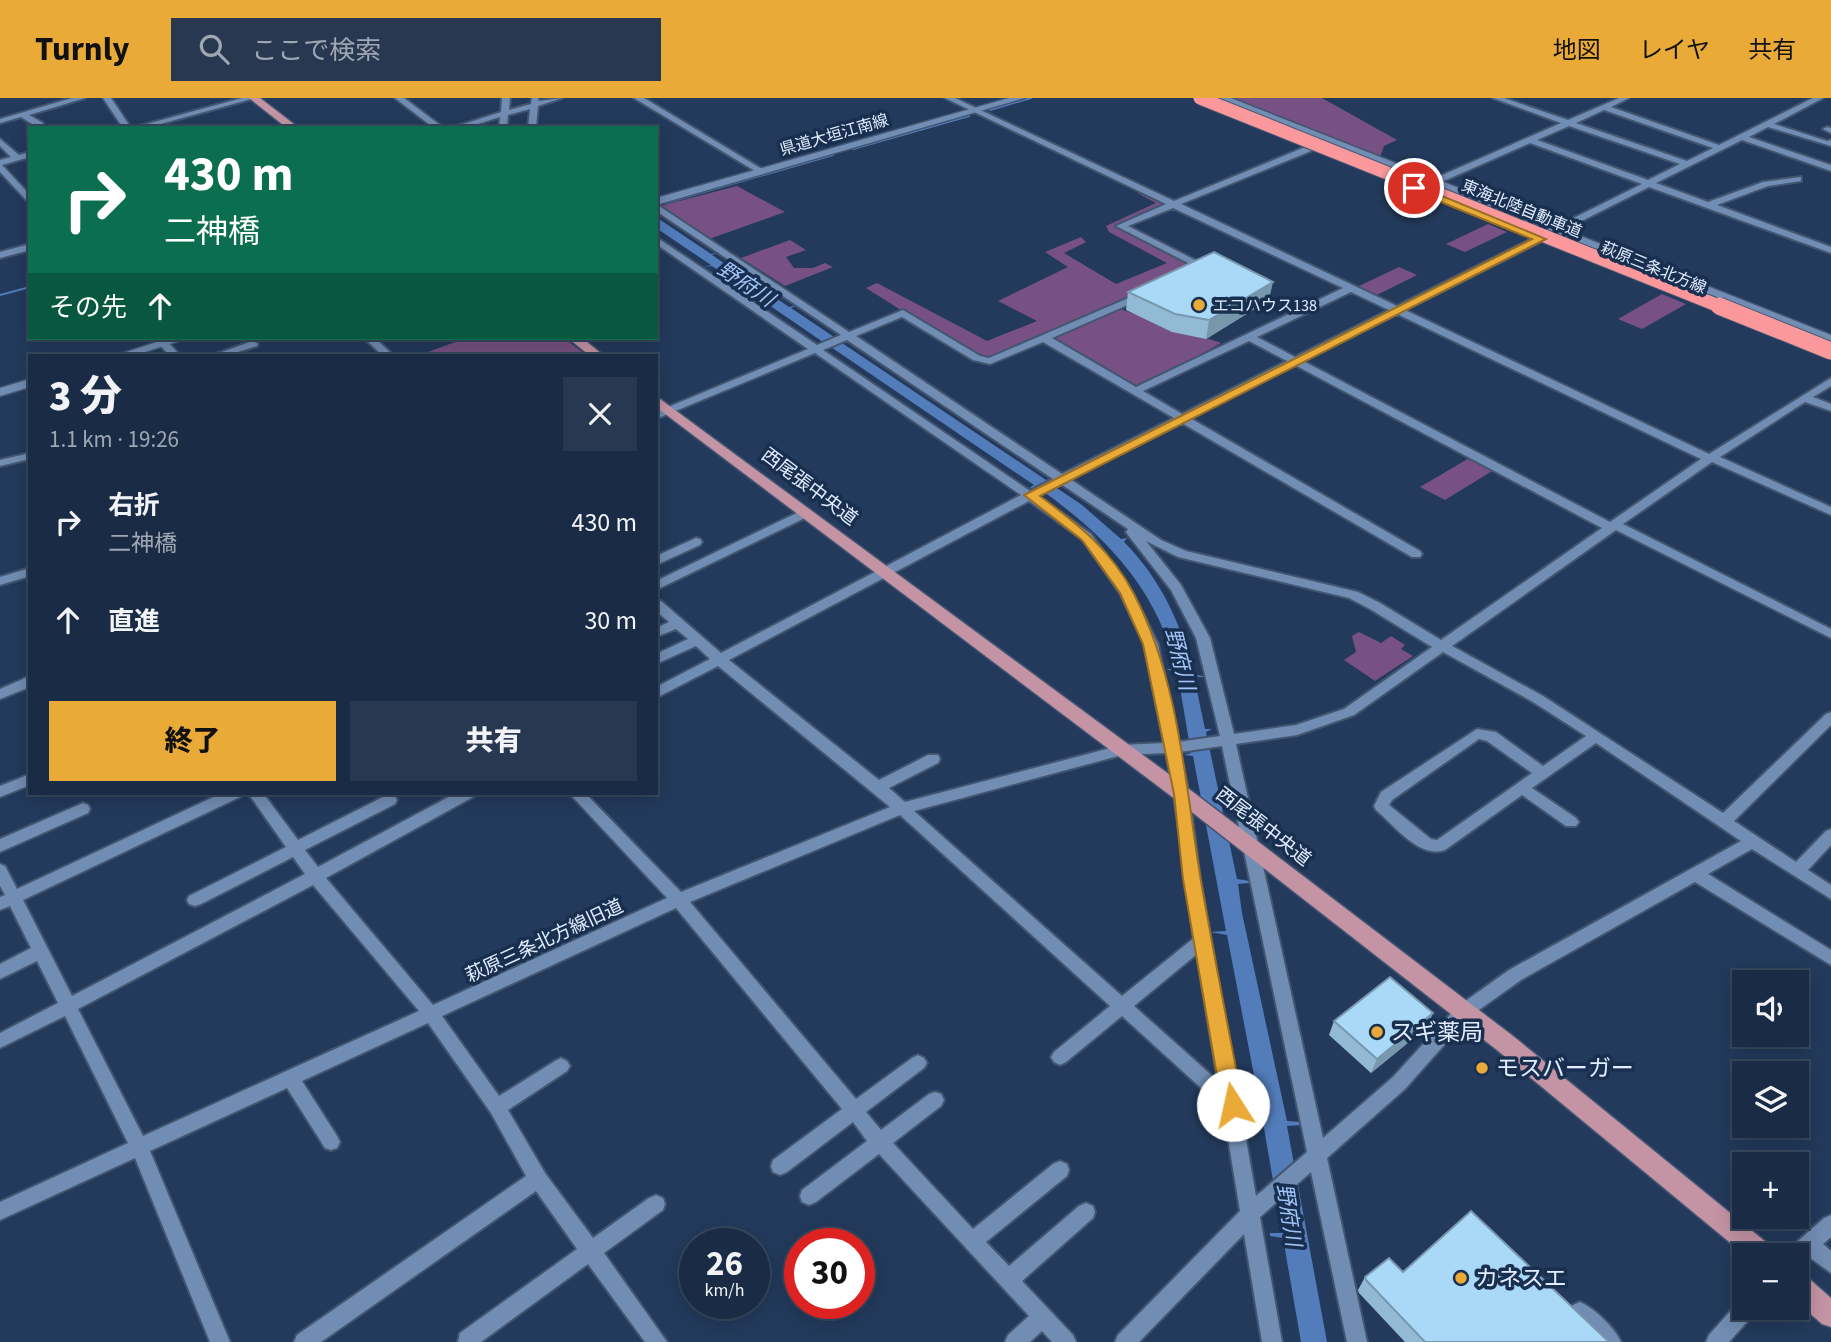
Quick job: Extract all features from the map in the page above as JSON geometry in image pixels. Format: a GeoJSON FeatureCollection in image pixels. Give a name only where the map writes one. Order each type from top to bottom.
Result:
{"type":"FeatureCollection","features":[{"type":"Feature","properties":{"kind":"highway","name":"東海北陸自動車道"},"geometry":{"type":"LineString","coordinates":[[1200,98],[1831,353]]}},
{"type":"Feature","properties":{"kind":"highway","name":"東海北陸自動車道"},"geometry":{"type":"LineString","coordinates":[[1214,98],[1831,341]]}},
{"type":"Feature","properties":{"kind":"main road"},"geometry":{"type":"LineString","coordinates":[[253,98],[291,126]]}},
{"type":"Feature","properties":{"kind":"main road","name":"県道大垣江南線"},"geometry":{"type":"LineString","coordinates":[[658,204],[1020,98]]}},
{"type":"Feature","properties":{"kind":"main road","name":"萩原三条北方線"},"geometry":{"type":"LineString","coordinates":[[1192,98],[1831,353]]}},
{"type":"Feature","properties":{"kind":"main road","name":"萩原三条北方線"},"geometry":{"type":"LineString","coordinates":[[1222,98],[1831,341]]}},
{"type":"Feature","properties":{"kind":"main road"},"geometry":{"type":"LineString","coordinates":[[126,354],[161,340]]}},
{"type":"Feature","properties":{"kind":"main road"},"geometry":{"type":"LineString","coordinates":[[577,340],[596,354]]}},
{"type":"Feature","properties":{"kind":"main road"},"geometry":{"type":"LineString","coordinates":[[0,392],[28,384]]}},
{"type":"Feature","properties":{"kind":"main road","name":"西尾張中央道"},"geometry":{"type":"LineString","coordinates":[[663,413],[805,513],[1182,794],[1463,1012],[1748,1243]]}},
{"type":"Feature","properties":{"kind":"main road"},"geometry":{"type":"LineString","coordinates":[[1809,1296],[1831,1315]]}},
{"type":"Feature","properties":{"kind":"street"},"geometry":{"type":"LineString","coordinates":[[0,121],[81,98]]}},
{"type":"Feature","properties":{"kind":"street"},"geometry":{"type":"LineString","coordinates":[[107,98],[126,126]]}},
{"type":"Feature","properties":{"kind":"street"},"geometry":{"type":"LineString","coordinates":[[143,126],[253,98]]}},
{"type":"Feature","properties":{"kind":"street"},"geometry":{"type":"LineString","coordinates":[[399,98],[437,126]]}},
{"type":"Feature","properties":{"kind":"street"},"geometry":{"type":"LineString","coordinates":[[503,126],[506,98]]}},
{"type":"Feature","properties":{"kind":"street"},"geometry":{"type":"LineString","coordinates":[[461,126],[534,101],[558,98]]}},
{"type":"Feature","properties":{"kind":"street"},"geometry":{"type":"LineString","coordinates":[[638,98],[763,172]]}},
{"type":"Feature","properties":{"kind":"street"},"geometry":{"type":"LineString","coordinates":[[949,98],[1710,458],[1831,511]]}},
{"type":"Feature","properties":{"kind":"street"},"geometry":{"type":"LineString","coordinates":[[1497,98],[1688,164]]}},
{"type":"Feature","properties":{"kind":"street"},"geometry":{"type":"LineString","coordinates":[[1434,182],[1625,98]]}},
{"type":"Feature","properties":{"kind":"street"},"geometry":{"type":"LineString","coordinates":[[1804,98],[1831,103]]}},
{"type":"Feature","properties":{"kind":"street"},"geometry":{"type":"LineString","coordinates":[[658,692],[1063,478],[1817,99]]}},
{"type":"Feature","properties":{"kind":"street"},"geometry":{"type":"LineString","coordinates":[[532,126],[534,101]]}},
{"type":"Feature","properties":{"kind":"street"},"geometry":{"type":"LineString","coordinates":[[1603,107],[1720,148]]}},
{"type":"Feature","properties":{"kind":"street"},"geometry":{"type":"LineString","coordinates":[[21,114],[40,125]]}},
{"type":"Feature","properties":{"kind":"street"},"geometry":{"type":"LineString","coordinates":[[1767,124],[1827,142]]}},
{"type":"Feature","properties":{"kind":"street"},"geometry":{"type":"LineString","coordinates":[[1742,137],[1831,168]]}},
{"type":"Feature","properties":{"kind":"street"},"geometry":{"type":"LineString","coordinates":[[1530,140],[1831,250]]}},
{"type":"Feature","properties":{"kind":"street"},"geometry":{"type":"LineString","coordinates":[[0,141],[17,158]]}},
{"type":"Feature","properties":{"kind":"street"},"geometry":{"type":"LineString","coordinates":[[1792,153],[1827,142]]}},
{"type":"Feature","properties":{"kind":"street"},"geometry":{"type":"LineString","coordinates":[[1187,275],[1199,270],[1198,265],[1121,226],[1313,147]]}},
{"type":"Feature","properties":{"kind":"street"},"geometry":{"type":"LineString","coordinates":[[28,155],[0,165],[28,198]]}},
{"type":"Feature","properties":{"kind":"street"},"geometry":{"type":"LineString","coordinates":[[1709,205],[1766,184],[1798,179]]}},
{"type":"Feature","properties":{"kind":"street"},"geometry":{"type":"LineString","coordinates":[[658,206],[1175,552],[1363,599],[1502,677],[1831,893]]}},
{"type":"Feature","properties":{"kind":"street"},"geometry":{"type":"LineString","coordinates":[[658,241],[1031,495],[1087,537],[1126,592],[1151,644],[1182,794],[1203,940],[1254,1211],[1272,1342]]}},
{"type":"Feature","properties":{"kind":"street"},"geometry":{"type":"LineString","coordinates":[[0,256],[28,248]]}},
{"type":"Feature","properties":{"kind":"street"},"geometry":{"type":"LineString","coordinates":[[1135,391],[1350,289]]}},
{"type":"Feature","properties":{"kind":"street"},"geometry":{"type":"LineString","coordinates":[[663,413],[846,334],[903,313],[963,350],[990,360],[1150,291]]}},
{"type":"Feature","properties":{"kind":"street"},"geometry":{"type":"LineString","coordinates":[[1249,337],[1613,527],[1831,634]]}},
{"type":"Feature","properties":{"kind":"street"},"geometry":{"type":"LineString","coordinates":[[1044,338],[1416,554]]}},
{"type":"Feature","properties":{"kind":"street"},"geometry":{"type":"LineString","coordinates":[[161,340],[174,354]]}},
{"type":"Feature","properties":{"kind":"street"},"geometry":{"type":"LineString","coordinates":[[371,340],[387,354]]}},
{"type":"Feature","properties":{"kind":"street"},"geometry":{"type":"LineString","coordinates":[[221,354],[253,344]]}},
{"type":"Feature","properties":{"kind":"street","name":"萩原三条北方線旧道"},"geometry":{"type":"LineString","coordinates":[[0,1211],[679,900],[900,809],[1122,750],[1172,748],[1226,740],[1322,723],[1349,712],[1710,458],[1831,381]]}},
{"type":"Feature","properties":{"kind":"street"},"geometry":{"type":"LineString","coordinates":[[1805,398],[1831,408]]}},
{"type":"Feature","properties":{"kind":"street"},"geometry":{"type":"LineString","coordinates":[[0,463],[28,456]]}},
{"type":"Feature","properties":{"kind":"street"},"geometry":{"type":"LineString","coordinates":[[658,585],[805,513]]}},
{"type":"Feature","properties":{"kind":"street"},"geometry":{"type":"LineString","coordinates":[[1115,514],[1157,561],[1192,613],[1203,638],[1357,1342]]}},
{"type":"Feature","properties":{"kind":"street"},"geometry":{"type":"LineString","coordinates":[[658,560],[696,542]]}},
{"type":"Feature","properties":{"kind":"street"},"geometry":{"type":"LineString","coordinates":[[0,581],[28,573]]}},
{"type":"Feature","properties":{"kind":"street"},"geometry":{"type":"LineString","coordinates":[[658,606],[720,660],[878,787],[1233,1105]]}},
{"type":"Feature","properties":{"kind":"street"},"geometry":{"type":"LineString","coordinates":[[658,632],[678,623]]}},
{"type":"Feature","properties":{"kind":"street"},"geometry":{"type":"LineString","coordinates":[[658,659],[697,640]]}},
{"type":"Feature","properties":{"kind":"street"},"geometry":{"type":"LineString","coordinates":[[0,694],[28,682]]}},
{"type":"Feature","properties":{"kind":"street"},"geometry":{"type":"LineString","coordinates":[[1723,822],[1831,717]]}},
{"type":"Feature","properties":{"kind":"street"},"geometry":{"type":"LineString","coordinates":[[1543,773],[1491,736],[1477,734],[1385,796],[1381,806],[1427,845],[1435,847],[1522,788],[1594,737]]}},
{"type":"Feature","properties":{"kind":"street"},"geometry":{"type":"LineString","coordinates":[[878,787],[933,759]]}},
{"type":"Feature","properties":{"kind":"street"},"geometry":{"type":"LineString","coordinates":[[0,792],[28,780]]}},
{"type":"Feature","properties":{"kind":"street"},"geometry":{"type":"LineString","coordinates":[[1522,788],[1571,822]]}},
{"type":"Feature","properties":{"kind":"street"},"geometry":{"type":"LineString","coordinates":[[7,901],[231,795]]}},
{"type":"Feature","properties":{"kind":"street"},"geometry":{"type":"LineString","coordinates":[[256,795],[316,877],[431,1014],[497,1107],[538,1180],[657,1342]]}},
{"type":"Feature","properties":{"kind":"street"},"geometry":{"type":"LineString","coordinates":[[0,1041],[316,877],[464,795]]}},
{"type":"Feature","properties":{"kind":"street"},"geometry":{"type":"LineString","coordinates":[[578,795],[679,900],[853,1112],[1066,1342]]}},
{"type":"Feature","properties":{"kind":"street"},"geometry":{"type":"LineString","coordinates":[[195,900],[390,800]]}},
{"type":"Feature","properties":{"kind":"street"},"geometry":{"type":"LineString","coordinates":[[0,846],[83,808]]}},
{"type":"Feature","properties":{"kind":"street"},"geometry":{"type":"LineString","coordinates":[[1797,871],[1831,835]]}},
{"type":"Feature","properties":{"kind":"street"},"geometry":{"type":"LineString","coordinates":[[1125,1342],[1254,1211],[1315,1154],[1399,1083],[1463,1012],[1515,975],[1752,842]]}},
{"type":"Feature","properties":{"kind":"street"},"geometry":{"type":"LineString","coordinates":[[0,870],[7,901],[39,952],[139,1147],[220,1342]]}},
{"type":"Feature","properties":{"kind":"street"},"geometry":{"type":"LineString","coordinates":[[1695,874],[1831,958]]}},
{"type":"Feature","properties":{"kind":"street"},"geometry":{"type":"LineString","coordinates":[[1060,1057],[1203,940]]}},
{"type":"Feature","properties":{"kind":"street"},"geometry":{"type":"LineString","coordinates":[[0,972],[39,952]]}},
{"type":"Feature","properties":{"kind":"street"},"geometry":{"type":"LineString","coordinates":[[780,1166],[919,1063]]}},
{"type":"Feature","properties":{"kind":"street"},"geometry":{"type":"LineString","coordinates":[[497,1107],[561,1066]]}},
{"type":"Feature","properties":{"kind":"street"},"geometry":{"type":"LineString","coordinates":[[291,1079],[331,1142]]}},
{"type":"Feature","properties":{"kind":"street"},"geometry":{"type":"LineString","coordinates":[[809,1196],[934,1100]]}},
{"type":"Feature","properties":{"kind":"street"},"geometry":{"type":"LineString","coordinates":[[972,1242],[1060,1170]]}},
{"type":"Feature","properties":{"kind":"street"},"geometry":{"type":"LineString","coordinates":[[304,1342],[538,1180]]}},
{"type":"Feature","properties":{"kind":"street"},"geometry":{"type":"LineString","coordinates":[[467,1340],[593,1252],[656,1204]]}},
{"type":"Feature","properties":{"kind":"street"},"geometry":{"type":"LineString","coordinates":[[1007,1280],[1086,1212]]}},
{"type":"Feature","properties":{"kind":"street"},"geometry":{"type":"LineString","coordinates":[[1809,1244],[1831,1224]]}},
{"type":"Feature","properties":{"kind":"street"},"geometry":{"type":"LineString","coordinates":[[1809,1253],[1831,1263]]}},
{"type":"Feature","properties":{"kind":"street"},"geometry":{"type":"LineString","coordinates":[[1580,1312],[1611,1342]]}},
{"type":"Feature","properties":{"kind":"street"},"geometry":{"type":"LineString","coordinates":[[1015,1342],[1043,1317]]}},
{"type":"Feature","properties":{"kind":"street"},"geometry":{"type":"LineString","coordinates":[[1716,1342],[1735,1320]]}},
{"type":"Feature","properties":{"kind":"shaded area"},"geometry":{"type":"Polygon","coordinates":[[[1234,98],[1322,98],[1397,140],[1384,146],[1380,157],[1234,98]]]}},
{"type":"Feature","properties":{"kind":"shaded area"},"geometry":{"type":"Polygon","coordinates":[[[737,186],[785,212],[709,239],[658,206],[737,186]]]}},
{"type":"Feature","properties":{"kind":"shaded area"},"geometry":{"type":"Polygon","coordinates":[[[1137,193],[1168,202],[1122,226],[1198,265],[994,359],[977,358],[866,288],[877,283],[987,341],[1037,321],[998,301],[1068,267],[1045,252],[1081,237],[1086,242],[1064,253],[1116,284],[1167,263],[1109,232],[1106,226],[1156,203],[1137,193]]]}},
{"type":"Feature","properties":{"kind":"shaded area"},"geometry":{"type":"Polygon","coordinates":[[[1488,224],[1507,232],[1465,252],[1446,244],[1488,224]]]}},
{"type":"Feature","properties":{"kind":"shaded area"},"geometry":{"type":"Polygon","coordinates":[[[790,240],[806,250],[786,257],[794,268],[813,268],[825,263],[833,267],[785,286],[741,258],[790,240]]]}},
{"type":"Feature","properties":{"kind":"shaded area"},"geometry":{"type":"Polygon","coordinates":[[[1399,267],[1417,275],[1375,296],[1357,287],[1399,267]]]}},
{"type":"Feature","properties":{"kind":"shaded area"},"geometry":{"type":"Polygon","coordinates":[[[1662,294],[1686,304],[1642,329],[1618,319],[1662,294]]]}},
{"type":"Feature","properties":{"kind":"shaded area"},"geometry":{"type":"Polygon","coordinates":[[[1114,307],[1221,343],[1135,391],[1047,340],[1114,307]]]}},
{"type":"Feature","properties":{"kind":"shaded area"},"geometry":{"type":"Polygon","coordinates":[[[461,340],[567,340],[585,354],[423,354],[461,340]]]}},
{"type":"Feature","properties":{"kind":"shaded area"},"geometry":{"type":"Polygon","coordinates":[[[1471,457],[1497,468],[1445,500],[1420,487],[1471,457]]]}},
{"type":"Feature","properties":{"kind":"shaded area"},"geometry":{"type":"Polygon","coordinates":[[[1359,632],[1381,643],[1391,636],[1405,645],[1401,649],[1413,656],[1375,681],[1344,660],[1356,652],[1352,636],[1359,632]]]}},
{"type":"Feature","properties":{"kind":"water","name":"野府川"},"geometry":{"type":"Polygon","coordinates":[[[658,218],[711,254],[717,253],[712,255],[728,266],[735,265],[730,267],[789,307],[797,305],[791,308],[834,337],[843,336],[836,339],[1046,480],[1055,478],[1048,482],[1082,505],[1121,539],[1127,538],[1124,542],[1159,586],[1183,637],[1193,674],[1207,677],[1194,677],[1205,729],[1212,729],[1206,732],[1237,879],[1250,881],[1238,884],[1242,913],[1287,1121],[1301,1122],[1302,1125],[1287,1126],[1327,1342],[1301,1342],[1283,1238],[1270,1236],[1270,1233],[1282,1233],[1260,1105],[1243,1104],[1243,1101],[1259,1101],[1227,935],[1210,932],[1226,931],[1193,756],[1184,755],[1191,753],[1177,670],[1166,670],[1176,667],[1155,611],[1124,564],[1105,543],[1061,505],[1037,487],[1028,489],[1034,485],[825,343],[817,345],[823,342],[712,266],[704,267],[711,265],[658,229],[658,218]]]}},
{"type":"Feature","properties":{"kind":"building"},"geometry":{"type":"Polygon","coordinates":[[[1214,252],[1273,282],[1209,320],[1175,314],[1128,292],[1214,252]]]}},
{"type":"Feature","properties":{"kind":"building","name":"スギ薬局"},"geometry":{"type":"Polygon","coordinates":[[[1390,977],[1433,1013],[1377,1059],[1334,1021],[1390,977]]]}},
{"type":"Feature","properties":{"kind":"building","name":"カネスエ"},"geometry":{"type":"Polygon","coordinates":[[[1471,1211],[1608,1341],[1425,1342],[1365,1277],[1389,1258],[1403,1272],[1471,1211]]]}},
{"type":"Feature","properties":{"kind":"waterway"},"geometry":{"type":"LineString","coordinates":[[990,110],[1031,98]]}},
{"type":"Feature","properties":{"kind":"waterway"},"geometry":{"type":"LineString","coordinates":[[853,149],[969,116]]}},
{"type":"Feature","properties":{"kind":"waterway"},"geometry":{"type":"LineString","coordinates":[[666,203],[833,155]]}},
{"type":"Feature","properties":{"kind":"waterway"},"geometry":{"type":"LineString","coordinates":[[0,295],[28,288]]}},
{"type":"Feature","properties":{"kind":"place","name":"エコハウス138"},"geometry":{"type":"Point","coordinates":[1199,305]}},
{"type":"Feature","properties":{"kind":"place","name":"スギ薬局"},"geometry":{"type":"Point","coordinates":[1377,1032]}},
{"type":"Feature","properties":{"kind":"place","name":"モスバーガー"},"geometry":{"type":"Point","coordinates":[1482,1068]}},
{"type":"Feature","properties":{"kind":"place","name":"カネスエ"},"geometry":{"type":"Point","coordinates":[1461,1278]}},
{"type":"Feature","properties":{"kind":"route"},"geometry":{"type":"LineString","coordinates":[[1233,1105],[1192,879],[1182,794],[1170,748],[1151,644],[1126,592],[1087,537],[1031,495],[1541,239],[1414,188]]}}]}
